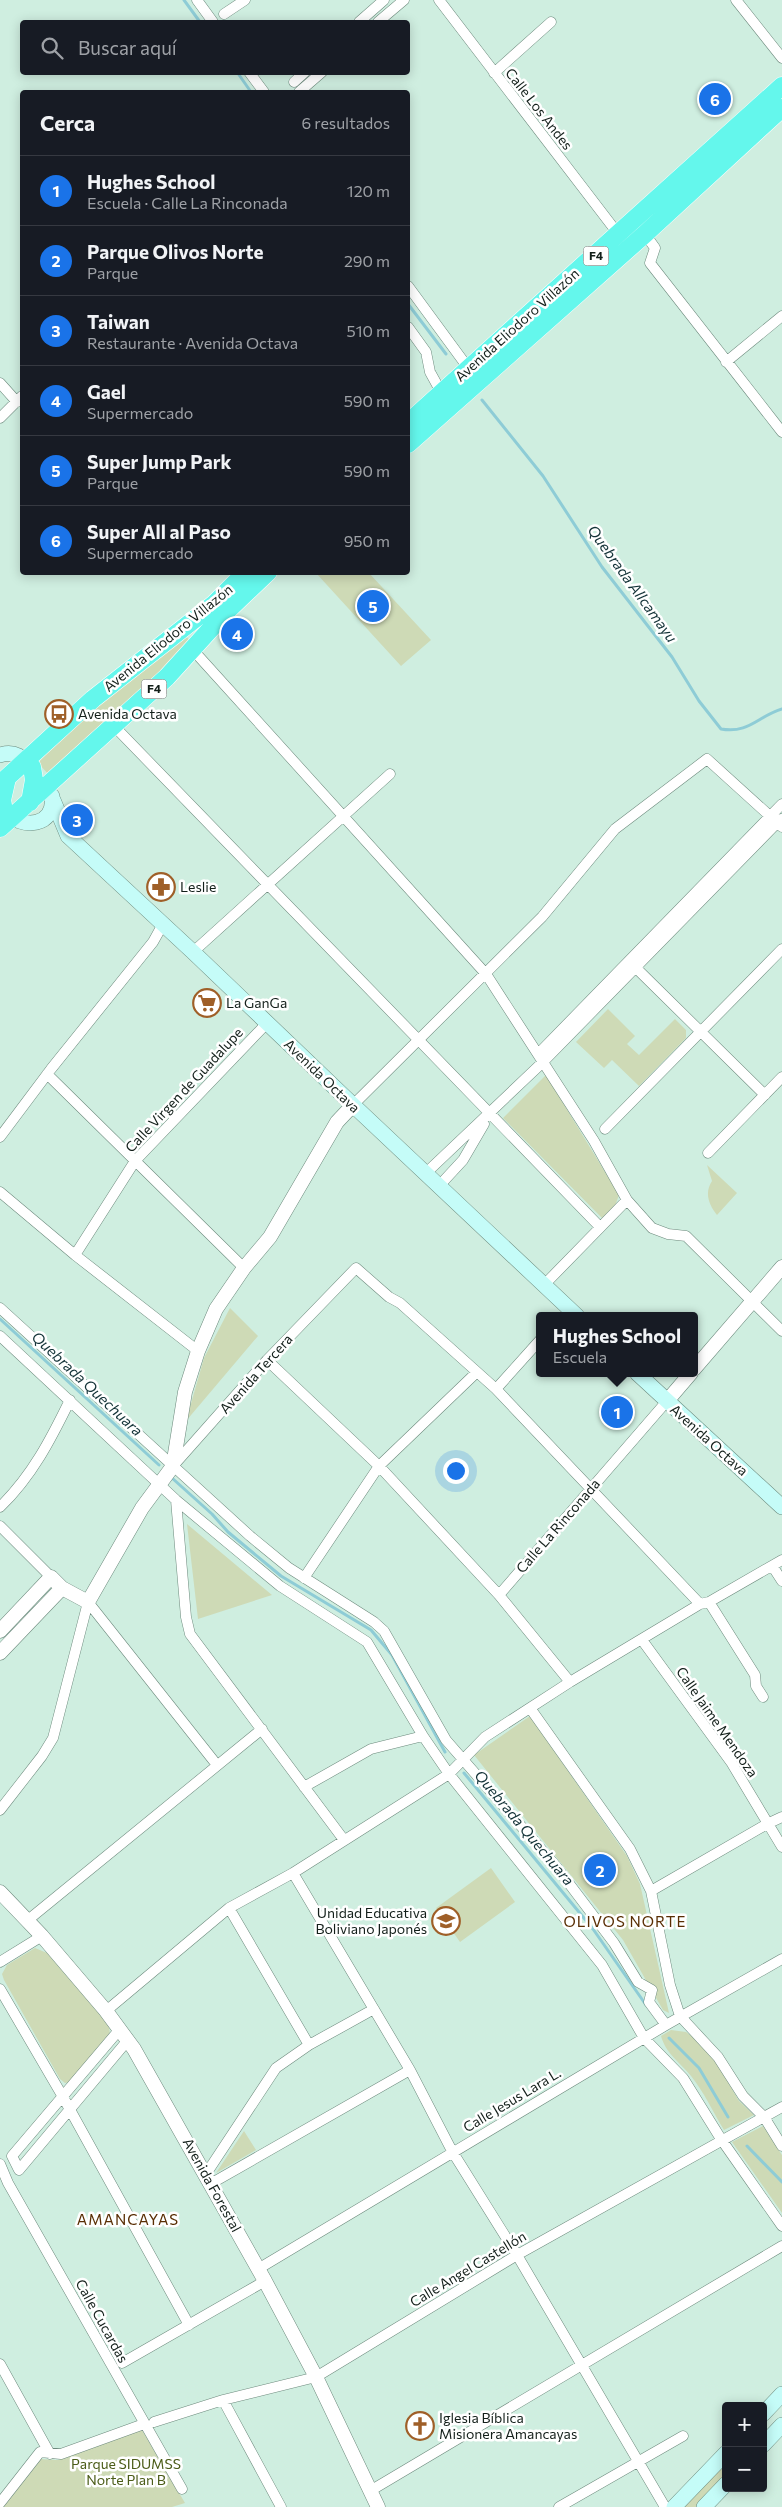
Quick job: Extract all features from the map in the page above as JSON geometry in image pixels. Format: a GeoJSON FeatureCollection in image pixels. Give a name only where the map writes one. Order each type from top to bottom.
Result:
{"type":"FeatureCollection","features":[{"type":"Feature","properties":{"kind":"highway","name":"Avenida Eliodoro Villazón"},"geometry":{"type":"LineString","coordinates":[[410,421],[619,235],[782,86]]}},
{"type":"Feature","properties":{"kind":"highway","name":"Avenida Eliodoro Villazón"},"geometry":{"type":"LineString","coordinates":[[410,442],[645,234],[782,108]]}},
{"type":"Feature","properties":{"kind":"highway","name":"Avenida Eliodoro Villazón"},"geometry":{"type":"LineString","coordinates":[[4,781],[29,764],[92,699],[214,604],[243,575]]}},
{"type":"Feature","properties":{"kind":"highway","name":"Avenida Eliodoro Villazón"},"geometry":{"type":"LineString","coordinates":[[8,818],[30,802],[51,793],[114,726],[167,678],[227,611],[265,575]]}},
{"type":"Feature","properties":{"kind":"highway"},"geometry":{"type":"LineString","coordinates":[[29,764],[34,780],[30,802]]}},
{"type":"Feature","properties":{"kind":"highway"},"geometry":{"type":"LineString","coordinates":[[4,781],[2,800],[8,818]]}},
{"type":"Feature","properties":{"kind":"main road"},"geometry":{"type":"LineString","coordinates":[[2,754],[19,755],[29,764],[51,793],[47,815],[33,824],[8,818]]}},
{"type":"Feature","properties":{"kind":"main road","name":"Avenida Octava"},"geometry":{"type":"LineString","coordinates":[[51,793],[68,836],[268,1022],[352,1105],[545,1284],[568,1312]]}},
{"type":"Feature","properties":{"kind":"main road","name":"Avenida Octava"},"geometry":{"type":"LineString","coordinates":[[8,818],[68,836]]}},
{"type":"Feature","properties":{"kind":"main road","name":"Avenida Octava"},"geometry":{"type":"LineString","coordinates":[[641,1377],[782,1507]]}},
{"type":"Feature","properties":{"kind":"main road"},"geometry":{"type":"LineString","coordinates":[[767,2410],[782,2394]]}},
{"type":"Feature","properties":{"kind":"main road"},"geometry":{"type":"LineString","coordinates":[[767,2440],[782,2425]]}},
{"type":"Feature","properties":{"kind":"main road"},"geometry":{"type":"LineString","coordinates":[[674,2507],[722,2457]]}},
{"type":"Feature","properties":{"kind":"main road"},"geometry":{"type":"LineString","coordinates":[[704,2507],[722,2488]]}},
{"type":"Feature","properties":{"kind":"street"},"geometry":{"type":"LineString","coordinates":[[197,0],[212,20]]}},
{"type":"Feature","properties":{"kind":"street"},"geometry":{"type":"LineString","coordinates":[[224,14],[244,0]]}},
{"type":"Feature","properties":{"kind":"street"},"geometry":{"type":"LineString","coordinates":[[361,20],[384,0]]}},
{"type":"Feature","properties":{"kind":"street"},"geometry":{"type":"LineString","coordinates":[[380,20],[404,0]]}},
{"type":"Feature","properties":{"kind":"street","name":"Calle Los Andes"},"geometry":{"type":"LineString","coordinates":[[439,0],[619,235]]}},
{"type":"Feature","properties":{"kind":"street"},"geometry":{"type":"LineString","coordinates":[[736,0],[782,58]]}},
{"type":"Feature","properties":{"kind":"street"},"geometry":{"type":"LineString","coordinates":[[494,73],[551,22]]}},
{"type":"Feature","properties":{"kind":"street"},"geometry":{"type":"LineString","coordinates":[[251,75],[262,90]]}},
{"type":"Feature","properties":{"kind":"street"},"geometry":{"type":"LineString","coordinates":[[294,82],[302,75]]}},
{"type":"Feature","properties":{"kind":"street"},"geometry":{"type":"LineString","coordinates":[[301,90],[319,75]]}},
{"type":"Feature","properties":{"kind":"street"},"geometry":{"type":"LineString","coordinates":[[645,234],[655,248],[650,263],[782,432]]}},
{"type":"Feature","properties":{"kind":"street"},"geometry":{"type":"LineString","coordinates":[[410,289],[469,369]]}},
{"type":"Feature","properties":{"kind":"street"},"geometry":{"type":"LineString","coordinates":[[726,362],[782,316]]}},
{"type":"Feature","properties":{"kind":"street"},"geometry":{"type":"LineString","coordinates":[[410,330],[426,352],[430,372],[441,392]]}},
{"type":"Feature","properties":{"kind":"street"},"geometry":{"type":"LineString","coordinates":[[0,383],[20,399],[0,418]]}},
{"type":"Feature","properties":{"kind":"street"},"geometry":{"type":"LineString","coordinates":[[193,650],[486,974],[594,1141],[627,1200],[652,1228],[668,1234],[686,1236],[782,1331]]}},
{"type":"Feature","properties":{"kind":"street"},"geometry":{"type":"LineString","coordinates":[[114,726],[600,1226]]}},
{"type":"Feature","properties":{"kind":"street"},"geometry":{"type":"LineString","coordinates":[[172,1466],[184,1392],[198,1351],[216,1309],[244,1268],[270,1237],[337,1122],[352,1105],[542,917],[615,829],[707,759],[778,821]]}},
{"type":"Feature","properties":{"kind":"street"},"geometry":{"type":"LineString","coordinates":[[193,952],[390,774]]}},
{"type":"Feature","properties":{"kind":"street"},"geometry":{"type":"LineString","coordinates":[[426,1173],[491,1113],[632,964],[778,821],[782,804]]}},
{"type":"Feature","properties":{"kind":"street"},"geometry":{"type":"LineString","coordinates":[[0,1137],[47,1074],[153,942],[163,924]]}},
{"type":"Feature","properties":{"kind":"street"},"geometry":{"type":"LineString","coordinates":[[605,1129],[782,949]]}},
{"type":"Feature","properties":{"kind":"street"},"geometry":{"type":"LineString","coordinates":[[632,964],[765,1094]]}},
{"type":"Feature","properties":{"kind":"street","name":"Calle Virgen de Guadalupe"},"geometry":{"type":"LineString","coordinates":[[75,1255],[135,1161],[268,1022]]}},
{"type":"Feature","properties":{"kind":"street"},"geometry":{"type":"LineString","coordinates":[[47,1074],[244,1268]]}},
{"type":"Feature","properties":{"kind":"street"},"geometry":{"type":"LineString","coordinates":[[708,1154],[782,1077]]}},
{"type":"Feature","properties":{"kind":"street"},"geometry":{"type":"LineString","coordinates":[[439,1186],[463,1160],[491,1113]]}},
{"type":"Feature","properties":{"kind":"street"},"geometry":{"type":"LineString","coordinates":[[0,1192],[75,1255],[198,1351]]}},
{"type":"Feature","properties":{"kind":"street"},"geometry":{"type":"LineString","coordinates":[[545,1284],[627,1200]]}},
{"type":"Feature","properties":{"kind":"street"},"geometry":{"type":"LineString","coordinates":[[698,1365],[782,1267]]}},
{"type":"Feature","properties":{"kind":"street","name":"Avenida Tercera"},"geometry":{"type":"LineString","coordinates":[[88,1602],[142,1508],[172,1466],[267,1360],[356,1268],[389,1297],[400,1303],[478,1372]]}},
{"type":"Feature","properties":{"kind":"street"},"geometry":{"type":"LineString","coordinates":[[0,1308],[250,1536],[304,1578],[374,1622],[384,1631],[446,1740],[463,1757],[554,1865],[614,1943],[638,1982],[652,1990],[649,2002],[666,2025]]}},
{"type":"Feature","properties":{"kind":"street"},"geometry":{"type":"LineString","coordinates":[[0,1336],[160,1483],[176,1500],[280,1586],[367,1642],[423,1736],[449,1774],[602,1964],[644,2038],[683,2078],[721,2139],[782,2226]]}},
{"type":"Feature","properties":{"kind":"street"},"geometry":{"type":"LineString","coordinates":[[496,1389],[536,1344]]}},
{"type":"Feature","properties":{"kind":"street"},"geometry":{"type":"LineString","coordinates":[[267,1360],[380,1466],[499,1595],[570,1682]]}},
{"type":"Feature","properties":{"kind":"street"},"geometry":{"type":"LineString","coordinates":[[304,1578],[380,1466],[478,1372],[704,1603],[754,1675],[756,1686],[763,1697]]}},
{"type":"Feature","properties":{"kind":"street","name":"Calle La Rinconada"},"geometry":{"type":"LineString","coordinates":[[499,1595],[688,1377]]}},
{"type":"Feature","properties":{"kind":"street"},"geometry":{"type":"LineString","coordinates":[[0,1507],[12,1495],[44,1452],[70,1400]]}},
{"type":"Feature","properties":{"kind":"street"},"geometry":{"type":"LineString","coordinates":[[176,1500],[186,1617],[190,1634],[344,1840]]}},
{"type":"Feature","properties":{"kind":"street"},"geometry":{"type":"LineString","coordinates":[[0,1526],[62,1588],[88,1602],[217,1765]]}},
{"type":"Feature","properties":{"kind":"street"},"geometry":{"type":"LineString","coordinates":[[106,2011],[229,1908],[293,1873],[449,1774],[463,1757],[485,1737],[570,1682],[704,1603],[773,1567],[782,1560]]}},
{"type":"Feature","properties":{"kind":"street"},"geometry":{"type":"LineString","coordinates":[[773,1567],[782,1581]]}},
{"type":"Feature","properties":{"kind":"street"},"geometry":{"type":"LineString","coordinates":[[0,1631],[51,1577]]}},
{"type":"Feature","properties":{"kind":"street"},"geometry":{"type":"LineString","coordinates":[[0,1653],[62,1588]]}},
{"type":"Feature","properties":{"kind":"street"},"geometry":{"type":"LineString","coordinates":[[0,1810],[42,1756],[53,1738],[88,1602]]}},
{"type":"Feature","properties":{"kind":"street","name":"Calle Jaime Mendoza"},"geometry":{"type":"LineString","coordinates":[[642,1640],[731,1762],[782,1846]]}},
{"type":"Feature","properties":{"kind":"street"},"geometry":{"type":"LineString","coordinates":[[530,1708],[630,1849],[651,1891],[670,1985],[680,2016],[718,2057],[744,2096],[764,2117],[782,2146]]}},
{"type":"Feature","properties":{"kind":"street"},"geometry":{"type":"LineString","coordinates":[[28,1920],[262,1729]]}},
{"type":"Feature","properties":{"kind":"street"},"geometry":{"type":"LineString","coordinates":[[304,1787],[371,1749],[423,1736]]}},
{"type":"Feature","properties":{"kind":"street"},"geometry":{"type":"LineString","coordinates":[[651,1891],[782,1817]]}},
{"type":"Feature","properties":{"kind":"street"},"geometry":{"type":"LineString","coordinates":[[293,1873],[410,2070],[452,2151],[517,2255],[665,2507]]}},
{"type":"Feature","properties":{"kind":"street","name":"Avenida Forestal"},"geometry":{"type":"LineString","coordinates":[[0,1892],[42,1936],[124,2034],[209,2179],[262,2275],[316,2377],[378,2507]]}},
{"type":"Feature","properties":{"kind":"street"},"geometry":{"type":"LineString","coordinates":[[229,1908],[309,2045]]}},
{"type":"Feature","properties":{"kind":"street"},"geometry":{"type":"LineString","coordinates":[[0,1962],[42,1936]]}},
{"type":"Feature","properties":{"kind":"street","name":"Calle Jesus Lara L."},"geometry":{"type":"LineString","coordinates":[[122,2363],[189,2325],[452,2151],[680,2016],[782,1959]]}},
{"type":"Feature","properties":{"kind":"street"},"geometry":{"type":"LineString","coordinates":[[0,1989],[70,2109],[189,2325]]}},
{"type":"Feature","properties":{"kind":"street"},"geometry":{"type":"LineString","coordinates":[[209,2179],[276,2068],[309,2045],[374,2009]]}},
{"type":"Feature","properties":{"kind":"street"},"geometry":{"type":"LineString","coordinates":[[124,2034],[70,2109],[19,2170],[12,2156],[63,2097],[124,2034]]}},
{"type":"Feature","properties":{"kind":"street"},"geometry":{"type":"LineString","coordinates":[[209,2179],[410,2070]]}},
{"type":"Feature","properties":{"kind":"street","name":"Calle Angel Castellón"},"geometry":{"type":"LineString","coordinates":[[0,2503],[40,2452],[61,2454],[149,2423],[223,2400],[316,2377],[517,2255],[721,2139],[782,2107]]}},
{"type":"Feature","properties":{"kind":"street","name":"Calle Cucardas"},"geometry":{"type":"LineString","coordinates":[[1,2168],[149,2423],[182,2489]]}},
{"type":"Feature","properties":{"kind":"street"},"geometry":{"type":"LineString","coordinates":[[0,2192],[8,2183]]}},
{"type":"Feature","properties":{"kind":"street"},"geometry":{"type":"LineString","coordinates":[[370,2491],[782,2246]]}},
{"type":"Feature","properties":{"kind":"street"},"geometry":{"type":"LineString","coordinates":[[0,2364],[4,2380],[50,2454]]}},
{"type":"Feature","properties":{"kind":"street"},"geometry":{"type":"LineString","coordinates":[[223,2400],[281,2507]]}},
{"type":"Feature","properties":{"kind":"street"},"geometry":{"type":"LineString","coordinates":[[559,2507],[682,2436]]}},
{"type":"Feature","properties":{"kind":"green space"},"geometry":{"type":"Polygon","coordinates":[[[318,575],[371,575],[431,640],[401,666],[318,575]]]}},
{"type":"Feature","properties":{"kind":"green space"},"geometry":{"type":"Polygon","coordinates":[[[185,635],[191,642],[50,776],[38,763],[81,717],[185,635]]]}},
{"type":"Feature","properties":{"kind":"green space"},"geometry":{"type":"Polygon","coordinates":[[[608,1009],[635,1036],[627,1044],[639,1055],[675,1019],[686,1030],[686,1038],[639,1086],[612,1060],[604,1068],[576,1042],[608,1009]]]}},
{"type":"Feature","properties":{"kind":"green space"},"geometry":{"type":"Polygon","coordinates":[[[546,1075],[619,1195],[615,1206],[602,1218],[503,1118],[546,1075]]]}},
{"type":"Feature","properties":{"kind":"green space"},"geometry":{"type":"Polygon","coordinates":[[[707,1165],[737,1193],[717,1215],[708,1194],[712,1181],[707,1165]]]}},
{"type":"Feature","properties":{"kind":"green space"},"geometry":{"type":"Polygon","coordinates":[[[230,1308],[258,1336],[186,1421],[204,1358],[230,1308]]]}},
{"type":"Feature","properties":{"kind":"green space"},"geometry":{"type":"Polygon","coordinates":[[[187,1524],[272,1595],[198,1619],[187,1524]]]}},
{"type":"Feature","properties":{"kind":"green space"},"geometry":{"type":"Polygon","coordinates":[[[530,1716],[627,1856],[640,1884],[669,2013],[663,2010],[623,1940],[474,1755],[530,1716]]]}},
{"type":"Feature","properties":{"kind":"green space"},"geometry":{"type":"Polygon","coordinates":[[[491,1868],[515,1902],[460,1942],[436,1908],[491,1868]]]}},
{"type":"Feature","properties":{"kind":"green space"},"geometry":{"type":"Polygon","coordinates":[[[35,1948],[47,1953],[109,2025],[110,2035],[71,2082],[65,2083],[60,2079],[2,1974],[7,1965],[35,1948]]]}},
{"type":"Feature","properties":{"kind":"green space"},"geometry":{"type":"Polygon","coordinates":[[[671,2030],[686,2032],[697,2040],[714,2058],[739,2101],[754,2115],[724,2130],[696,2082],[666,2048],[661,2036],[671,2030]]]}},
{"type":"Feature","properties":{"kind":"green space"},"geometry":{"type":"Polygon","coordinates":[[[763,2126],[782,2155],[782,2213],[732,2142],[763,2126]]]}},
{"type":"Feature","properties":{"kind":"green space"},"geometry":{"type":"Polygon","coordinates":[[[244,2131],[256,2150],[216,2173],[244,2131]]]}},
{"type":"Feature","properties":{"kind":"green space","name":"Parque SIDUMSS Norte Plan B"},"geometry":{"type":"Polygon","coordinates":[[[142,2430],[185,2503],[172,2507],[3,2507],[39,2459],[58,2460],[142,2430]]]}},
{"type":"Feature","properties":{"kind":"green space"},"geometry":{"type":"Polygon","coordinates":[[[722,2465],[722,2480],[696,2507],[682,2507],[722,2465]]]}},
{"type":"Feature","properties":{"kind":"waterway","name":"Quebrada Allcamayu"},"geometry":{"type":"LineString","coordinates":[[184,0],[199,20]]}},
{"type":"Feature","properties":{"kind":"waterway","name":"Quebrada Allcamayu"},"geometry":{"type":"LineString","coordinates":[[239,75],[250,90]]}},
{"type":"Feature","properties":{"kind":"waterway","name":"Quebrada Allcamayu"},"geometry":{"type":"LineString","coordinates":[[410,307],[446,354]]}},
{"type":"Feature","properties":{"kind":"waterway","name":"Quebrada Allcamayu"},"geometry":{"type":"LineString","coordinates":[[482,400],[543,476],[602,567],[672,657],[699,701],[721,729],[731,730],[746,727],[782,709]]}},
{"type":"Feature","properties":{"kind":"waterway","name":"Quebrada Quechuara"},"geometry":{"type":"LineString","coordinates":[[0,1319],[159,1465]]}},
{"type":"Feature","properties":{"kind":"waterway","name":"Quebrada Quechuara"},"geometry":{"type":"LineString","coordinates":[[172,1478],[212,1514],[228,1532],[281,1576],[371,1630],[392,1655],[445,1752]]}},
{"type":"Feature","properties":{"kind":"waterway","name":"Quebrada Quechuara"},"geometry":{"type":"LineString","coordinates":[[464,1773],[593,1929],[646,2005]]}},
{"type":"Feature","properties":{"kind":"waterway","name":"Quebrada Quechuara"},"geometry":{"type":"LineString","coordinates":[[669,2038],[699,2068],[728,2117]]}},
{"type":"Feature","properties":{"kind":"waterway","name":"Quebrada Quechuara"},"geometry":{"type":"LineString","coordinates":[[747,2146],[782,2182]]}},
{"type":"Feature","properties":{"kind":"place","name":"Super All al Paso"},"geometry":{"type":"Point","coordinates":[715,99]}},
{"type":"Feature","properties":{"kind":"place","name":"Super Jump Park"},"geometry":{"type":"Point","coordinates":[373,606]}},
{"type":"Feature","properties":{"kind":"place","name":"Gael"},"geometry":{"type":"Point","coordinates":[237,634]}},
{"type":"Feature","properties":{"kind":"place","name":"Avenida Octava"},"geometry":{"type":"Point","coordinates":[59,714]}},
{"type":"Feature","properties":{"kind":"place","name":"Taiwan"},"geometry":{"type":"Point","coordinates":[77,820]}},
{"type":"Feature","properties":{"kind":"place","name":"Leslie"},"geometry":{"type":"Point","coordinates":[161,887]}},
{"type":"Feature","properties":{"kind":"place","name":"La GanGa"},"geometry":{"type":"Point","coordinates":[207,1003]}},
{"type":"Feature","properties":{"kind":"place","name":"Hughes School"},"geometry":{"type":"Point","coordinates":[617,1412]}},
{"type":"Feature","properties":{"kind":"place","name":"Parque Olivos Norte"},"geometry":{"type":"Point","coordinates":[600,1870]}},
{"type":"Feature","properties":{"kind":"place","name":"Unidad Educativa Boliviano Japonés"},"geometry":{"type":"Point","coordinates":[446,1921]}},
{"type":"Feature","properties":{"kind":"place","name":"Iglesia Bíblica Misionera Amancayas"},"geometry":{"type":"Point","coordinates":[420,2426]}},
{"type":"Feature","properties":{"kind":"district","name":"OLIVOS NORTE"},"geometry":{"type":"Point","coordinates":[625,1922]}},
{"type":"Feature","properties":{"kind":"district","name":"AMANCAYAS"},"geometry":{"type":"Point","coordinates":[128,2220]}}]}
